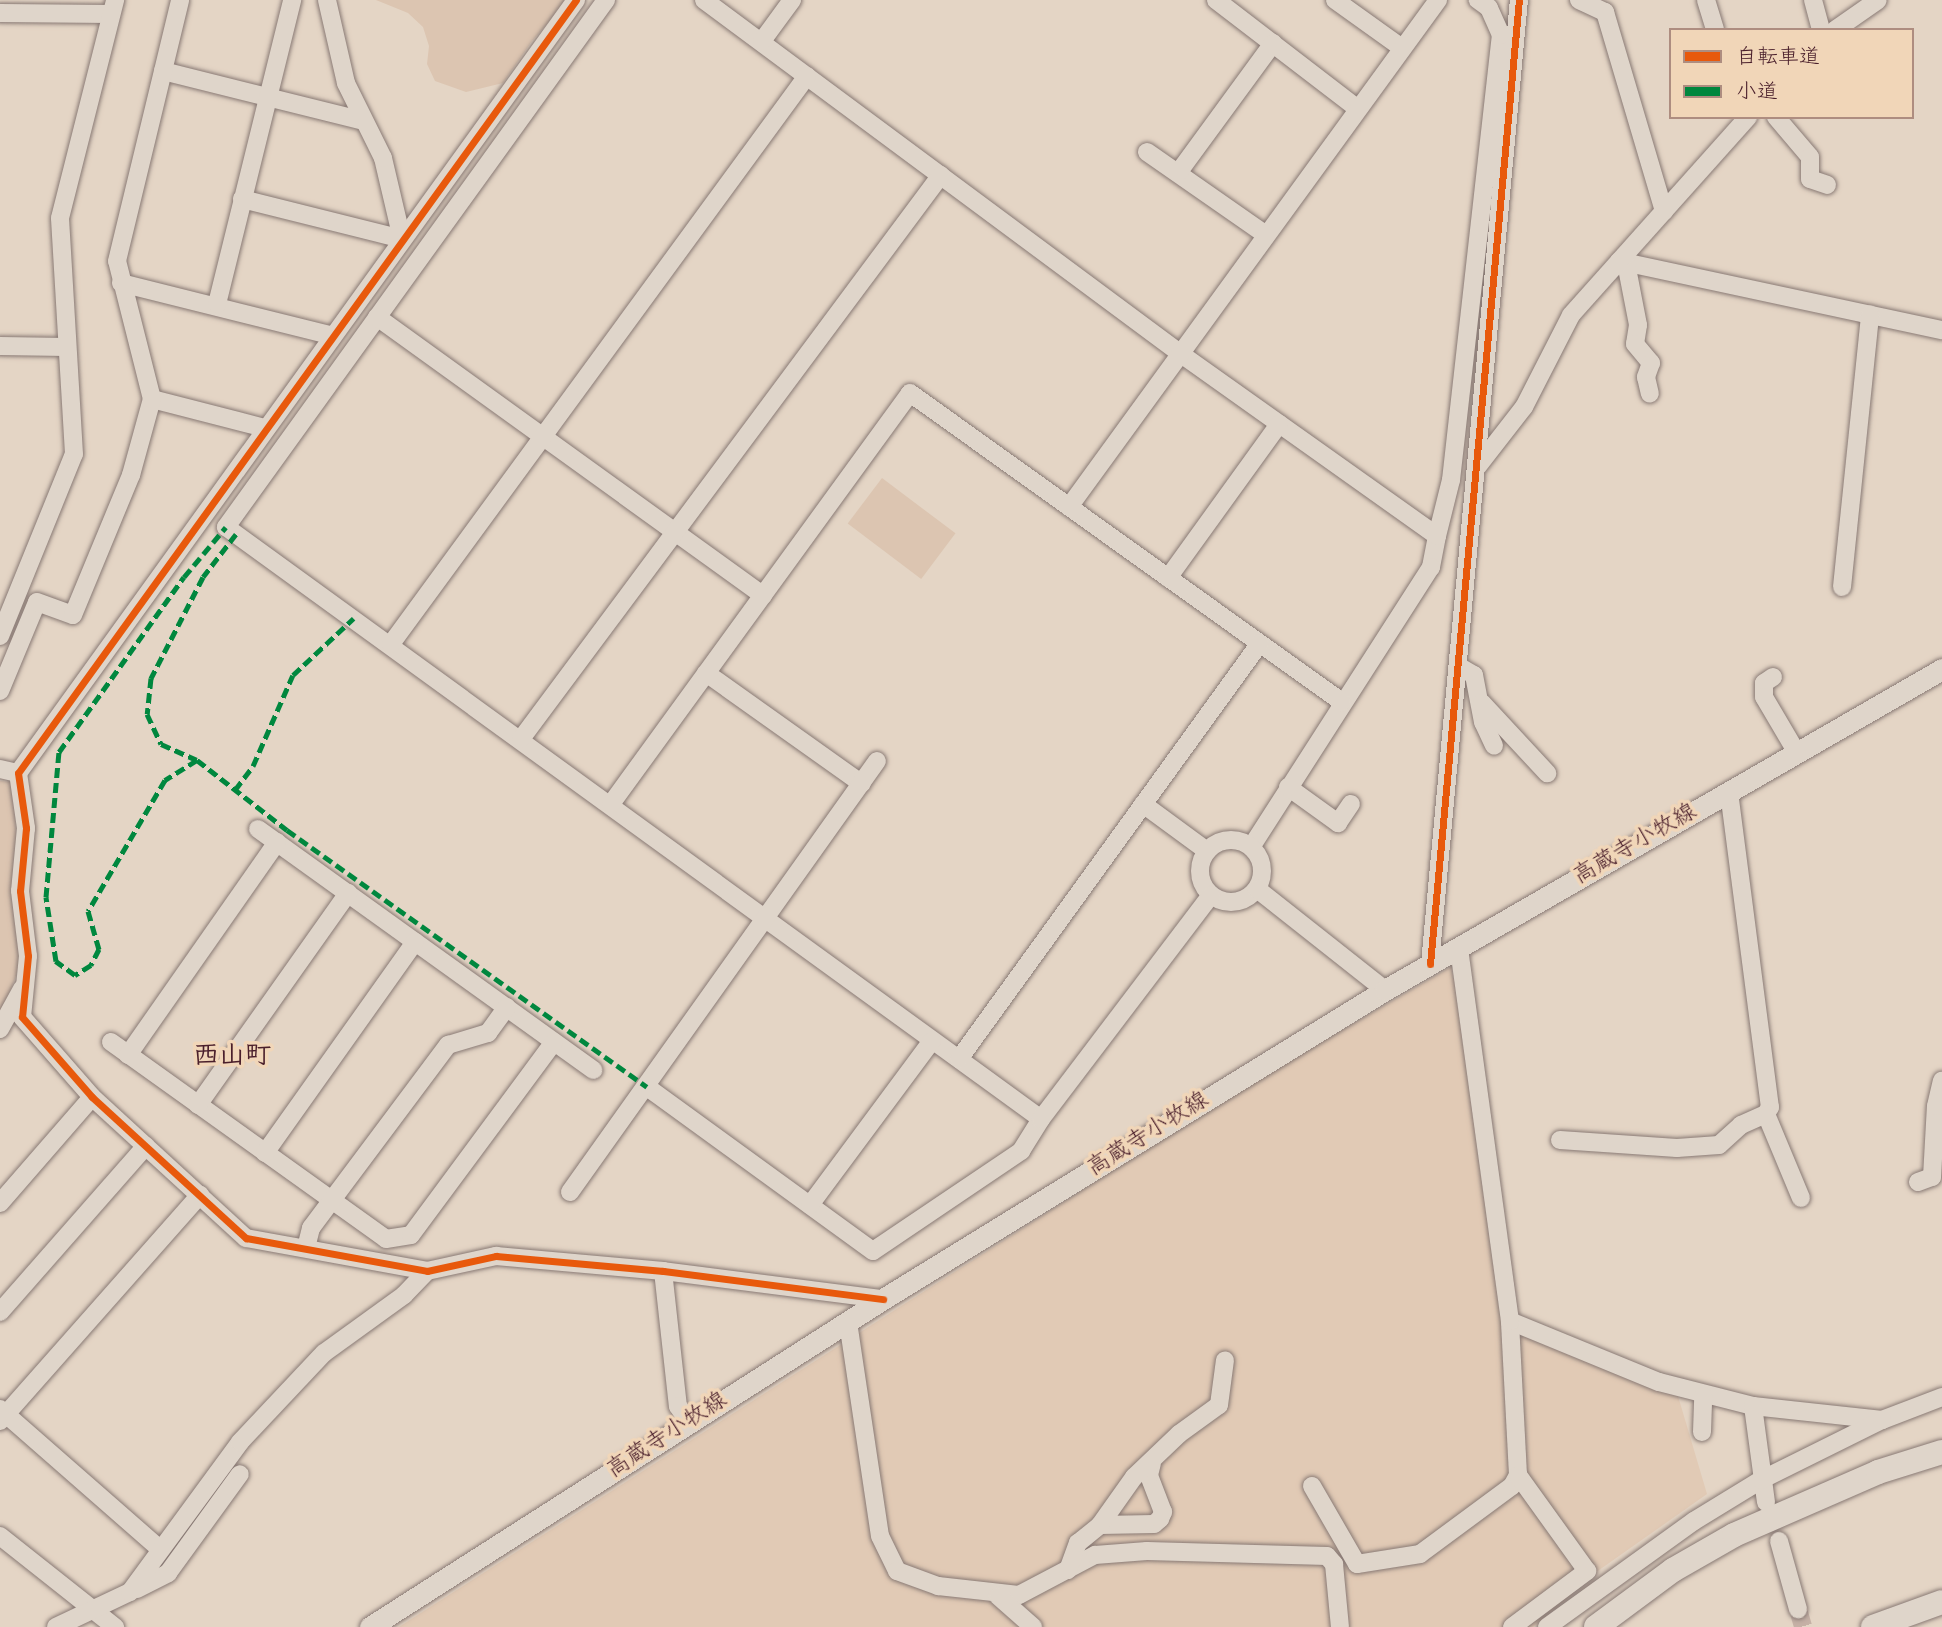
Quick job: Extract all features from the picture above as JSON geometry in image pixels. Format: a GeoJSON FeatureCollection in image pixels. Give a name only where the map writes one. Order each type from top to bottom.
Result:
{"type":"FeatureCollection","features":[{"type":"Feature","properties":{"kind":"highway"},"geometry":{"type":"LineString","coordinates":[[1596,1627],[1673,1570],[1734,1535],[1878,1472],[1942,1452]]}},
{"type":"Feature","properties":{"kind":"highway"},"geometry":{"type":"LineString","coordinates":[[1873,1627],[1942,1602]]}},
{"type":"Feature","properties":{"kind":"main road","name":"高蔵寺小牧線"},"geometry":{"type":"LineString","coordinates":[[370,1627],[883,1300],[1385,990],[1942,669]]}},
{"type":"Feature","properties":{"kind":"street"},"geometry":{"type":"LineString","coordinates":[[0,691],[37,602],[73,615],[131,475],[152,399],[117,261],[180,0]]}},
{"type":"Feature","properties":{"kind":"street"},"geometry":{"type":"LineString","coordinates":[[218,304],[292,0]]}},
{"type":"Feature","properties":{"kind":"street"},"geometry":{"type":"LineString","coordinates":[[327,0],[346,83],[383,158],[402,239]]}},
{"type":"Feature","properties":{"kind":"street"},"geometry":{"type":"LineString","coordinates":[[576,0],[330,335],[18,773],[26,828],[20,891],[28,956],[22,989],[22,1017],[92,1097],[246,1238],[427,1270],[496,1256],[663,1271],[883,1300]]}},
{"type":"Feature","properties":{"kind":"street"},"geometry":{"type":"LineString","coordinates":[[606,0],[226,527],[611,804],[766,923],[1041,1119]]}},
{"type":"Feature","properties":{"kind":"street"},"geometry":{"type":"LineString","coordinates":[[704,0],[1181,354],[1437,537]]}},
{"type":"Feature","properties":{"kind":"street"},"geometry":{"type":"LineString","coordinates":[[762,41],[792,0]]}},
{"type":"Feature","properties":{"kind":"street"},"geometry":{"type":"LineString","coordinates":[[1335,0],[1402,48]]}},
{"type":"Feature","properties":{"kind":"street"},"geometry":{"type":"LineString","coordinates":[[1069,507],[1438,0]]}},
{"type":"Feature","properties":{"kind":"street"},"geometry":{"type":"LineString","coordinates":[[1251,847],[1431,567],[1451,480],[1501,35],[1489,8],[1478,0]]}},
{"type":"Feature","properties":{"kind":"street"},"geometry":{"type":"LineString","coordinates":[[1430,964],[1460,667],[1519,0]]}},
{"type":"Feature","properties":{"kind":"street"},"geometry":{"type":"LineString","coordinates":[[1579,0],[1605,12],[1664,211]]}},
{"type":"Feature","properties":{"kind":"street"},"geometry":{"type":"LineString","coordinates":[[1706,0],[1714,28]]}},
{"type":"Feature","properties":{"kind":"street"},"geometry":{"type":"LineString","coordinates":[[1813,0],[1820,28]]}},
{"type":"Feature","properties":{"kind":"street"},"geometry":{"type":"LineString","coordinates":[[1838,28],[1878,0]]}},
{"type":"Feature","properties":{"kind":"street"},"geometry":{"type":"LineString","coordinates":[[1224,2],[1357,108]]}},
{"type":"Feature","properties":{"kind":"street"},"geometry":{"type":"LineString","coordinates":[[0,13],[113,7],[60,218],[74,454],[0,636]]}},
{"type":"Feature","properties":{"kind":"street"},"geometry":{"type":"LineString","coordinates":[[1178,173],[1273,43]]}},
{"type":"Feature","properties":{"kind":"street"},"geometry":{"type":"LineString","coordinates":[[163,71],[363,121]]}},
{"type":"Feature","properties":{"kind":"street"},"geometry":{"type":"LineString","coordinates":[[391,644],[807,76]]}},
{"type":"Feature","properties":{"kind":"street"},"geometry":{"type":"LineString","coordinates":[[1478,466],[1524,407],[1571,315],[1622,262],[1744,119]]}},
{"type":"Feature","properties":{"kind":"street"},"geometry":{"type":"LineString","coordinates":[[1778,119],[1811,157],[1810,179],[1827,185]]}},
{"type":"Feature","properties":{"kind":"street"},"geometry":{"type":"LineString","coordinates":[[1147,152],[1266,235]]}},
{"type":"Feature","properties":{"kind":"street"},"geometry":{"type":"LineString","coordinates":[[521,739],[941,175]]}},
{"type":"Feature","properties":{"kind":"street"},"geometry":{"type":"LineString","coordinates":[[242,199],[402,239]]}},
{"type":"Feature","properties":{"kind":"street"},"geometry":{"type":"LineString","coordinates":[[1622,262],[1942,330]]}},
{"type":"Feature","properties":{"kind":"street"},"geometry":{"type":"LineString","coordinates":[[1622,262],[1638,325],[1635,344],[1651,363],[1646,377],[1650,394]]}},
{"type":"Feature","properties":{"kind":"street"},"geometry":{"type":"LineString","coordinates":[[121,283],[218,304],[330,335]]}},
{"type":"Feature","properties":{"kind":"street"},"geometry":{"type":"LineString","coordinates":[[1842,587],[1870,314]]}},
{"type":"Feature","properties":{"kind":"street"},"geometry":{"type":"LineString","coordinates":[[377,317],[763,595]]}},
{"type":"Feature","properties":{"kind":"street"},"geometry":{"type":"LineString","coordinates":[[0,346],[66,347]]}},
{"type":"Feature","properties":{"kind":"street"},"geometry":{"type":"LineString","coordinates":[[611,804],[910,393],[1342,702]]}},
{"type":"Feature","properties":{"kind":"street"},"geometry":{"type":"LineString","coordinates":[[152,399],[265,428]]}},
{"type":"Feature","properties":{"kind":"street"},"geometry":{"type":"LineString","coordinates":[[1168,578],[1279,424]]}},
{"type":"Feature","properties":{"kind":"street"},"geometry":{"type":"LineString","coordinates":[[959,1059],[1260,643]]}},
{"type":"Feature","properties":{"kind":"street"},"geometry":{"type":"LineString","coordinates":[[1460,667],[1474,675],[1494,747]]}},
{"type":"Feature","properties":{"kind":"street"},"geometry":{"type":"LineString","coordinates":[[706,673],[862,784]]}},
{"type":"Feature","properties":{"kind":"street"},"geometry":{"type":"LineString","coordinates":[[1773,677],[1764,683],[1764,697],[1797,753]]}},
{"type":"Feature","properties":{"kind":"street"},"geometry":{"type":"LineString","coordinates":[[1482,703],[1546,773]]}},
{"type":"Feature","properties":{"kind":"street"},"geometry":{"type":"LineString","coordinates":[[570,1192],[766,923],[877,761]]}},
{"type":"Feature","properties":{"kind":"street"},"geometry":{"type":"LineString","coordinates":[[0,769],[18,773]]}},
{"type":"Feature","properties":{"kind":"street"},"geometry":{"type":"LineString","coordinates":[[1288,787],[1338,822],[1351,804]]}},
{"type":"Feature","properties":{"kind":"street"},"geometry":{"type":"LineString","coordinates":[[1560,1140],[1677,1148],[1718,1145],[1741,1125],[1766,1114],[1770,1107],[1729,792]]}},
{"type":"Feature","properties":{"kind":"street"},"geometry":{"type":"LineString","coordinates":[[1143,804],[1207,851]]}},
{"type":"Feature","properties":{"kind":"street"},"geometry":{"type":"LineString","coordinates":[[258,829],[593,1070]]}},
{"type":"Feature","properties":{"kind":"street"},"geometry":{"type":"LineString","coordinates":[[1228,840],[1251,847],[1262,867],[1257,889],[1235,903],[1211,895],[1200,874],[1207,851],[1228,840]]}},
{"type":"Feature","properties":{"kind":"street"},"geometry":{"type":"LineString","coordinates":[[128,1055],[277,842]]}},
{"type":"Feature","properties":{"kind":"street"},"geometry":{"type":"LineString","coordinates":[[1257,889],[1385,990]]}},
{"type":"Feature","properties":{"kind":"street"},"geometry":{"type":"LineString","coordinates":[[198,1105],[348,893]]}},
{"type":"Feature","properties":{"kind":"street"},"geometry":{"type":"LineString","coordinates":[[647,1087],[873,1251],[1021,1151],[1041,1119],[1211,895]]}},
{"type":"Feature","properties":{"kind":"street"},"geometry":{"type":"LineString","coordinates":[[265,1153],[415,942]]}},
{"type":"Feature","properties":{"kind":"street"},"geometry":{"type":"LineString","coordinates":[[1312,1486],[1357,1564],[1420,1554],[1512,1486],[1518,1475],[1510,1321],[1459,948]]}},
{"type":"Feature","properties":{"kind":"street"},"geometry":{"type":"LineString","coordinates":[[0,1029],[22,989]]}},
{"type":"Feature","properties":{"kind":"street"},"geometry":{"type":"LineString","coordinates":[[306,1248],[311,1228],[334,1201],[448,1045],[488,1033],[506,1007]]}},
{"type":"Feature","properties":{"kind":"street"},"geometry":{"type":"LineString","coordinates":[[810,1205],[933,1041]]}},
{"type":"Feature","properties":{"kind":"street"},"geometry":{"type":"LineString","coordinates":[[111,1042],[386,1238],[411,1235],[554,1042]]}},
{"type":"Feature","properties":{"kind":"street"},"geometry":{"type":"LineString","coordinates":[[1918,1182],[1932,1177],[1936,1107],[1942,1081]]}},
{"type":"Feature","properties":{"kind":"street"},"geometry":{"type":"LineString","coordinates":[[0,1203],[92,1097]]}},
{"type":"Feature","properties":{"kind":"street"},"geometry":{"type":"LineString","coordinates":[[1766,1114],[1801,1198]]}},
{"type":"Feature","properties":{"kind":"street"},"geometry":{"type":"LineString","coordinates":[[0,1311],[146,1146]]}},
{"type":"Feature","properties":{"kind":"street"},"geometry":{"type":"LineString","coordinates":[[159,1548],[2,1415],[200,1195]]}},
{"type":"Feature","properties":{"kind":"street"},"geometry":{"type":"LineString","coordinates":[[130,1592],[159,1548],[240,1441],[324,1353],[404,1295],[427,1270]]}},
{"type":"Feature","properties":{"kind":"street"},"geometry":{"type":"LineString","coordinates":[[663,1271],[678,1406],[689,1423]]}},
{"type":"Feature","properties":{"kind":"street"},"geometry":{"type":"LineString","coordinates":[[1510,1321],[1703,1396],[1753,1406],[1882,1420]]}},
{"type":"Feature","properties":{"kind":"street"},"geometry":{"type":"LineString","coordinates":[[848,1322],[887,1556],[897,1571],[914,1581],[998,1595],[1035,1590],[1095,1555],[1121,1552],[1327,1556],[1334,1564],[1340,1627]]}},
{"type":"Feature","properties":{"kind":"street"},"geometry":{"type":"LineString","coordinates":[[1068,1570],[1078,1543],[1100,1525],[1117,1497],[1179,1434],[1219,1405],[1226,1360]]}},
{"type":"Feature","properties":{"kind":"street"},"geometry":{"type":"LineString","coordinates":[[1702,1432],[1703,1396]]}},
{"type":"Feature","properties":{"kind":"street"},"geometry":{"type":"LineString","coordinates":[[1547,1627],[1694,1521],[1761,1480],[1882,1420],[1942,1397]]}},
{"type":"Feature","properties":{"kind":"street"},"geometry":{"type":"LineString","coordinates":[[1753,1406],[1766,1502]]}},
{"type":"Feature","properties":{"kind":"street"},"geometry":{"type":"LineString","coordinates":[[1100,1525],[1154,1524],[1160,1520],[1163,1512],[1149,1475],[1152,1463]]}},
{"type":"Feature","properties":{"kind":"street"},"geometry":{"type":"LineString","coordinates":[[56,1627],[93,1612],[168,1573],[240,1474]]}},
{"type":"Feature","properties":{"kind":"street"},"geometry":{"type":"LineString","coordinates":[[1512,1627],[1587,1571],[1518,1475]]}},
{"type":"Feature","properties":{"kind":"street"},"geometry":{"type":"LineString","coordinates":[[0,1536],[115,1627]]}},
{"type":"Feature","properties":{"kind":"street"},"geometry":{"type":"LineString","coordinates":[[1779,1541],[1798,1609]]}},
{"type":"Feature","properties":{"kind":"street"},"geometry":{"type":"LineString","coordinates":[[998,1595],[1032,1627]]}},
{"type":"Feature","properties":{"kind":"shaded area"},"geometry":{"type":"Polygon","coordinates":[[[376,0],[568,0],[532,41],[503,83],[466,92],[435,81],[427,64],[429,46],[423,27],[408,13],[376,0]]]}},
{"type":"Feature","properties":{"kind":"shaded area"},"geometry":{"type":"Polygon","coordinates":[[[882,478],[955,533],[921,579],[848,524],[882,478]]]}},
{"type":"Feature","properties":{"kind":"shaded area"},"geometry":{"type":"Polygon","coordinates":[[[0,781],[13,782],[23,957],[0,1018],[0,781]]]}},
{"type":"Feature","properties":{"kind":"shaded area"},"geometry":{"type":"Polygon","coordinates":[[[1451,967],[1453,978],[1457,978],[1503,1325],[1678,1396],[1707,1494],[1575,1587],[1573,1594],[1533,1627],[399,1627],[1244,1087],[1451,967]]]}},
{"type":"Feature","properties":{"kind":"tunnel"},"geometry":{"type":"LineString","coordinates":[[1798,1609],[1803,1627]]}},
{"type":"Feature","properties":{"kind":"marked path"},"geometry":{"type":"LineString","coordinates":[[197,760],[165,780],[88,911],[99,949],[91,965],[75,975],[56,961],[46,897],[59,752],[184,577],[226,527]]}},
{"type":"Feature","properties":{"kind":"marked path"},"geometry":{"type":"LineString","coordinates":[[236,534],[203,577],[151,678],[147,714],[161,744],[197,760],[287,830],[647,1087]]}},
{"type":"Feature","properties":{"kind":"marked path"},"geometry":{"type":"LineString","coordinates":[[235,790],[253,766],[293,675],[354,618]]}},
{"type":"Feature","properties":{"kind":"cycle path"},"geometry":{"type":"LineString","coordinates":[[576,0],[18,773],[26,828],[20,891],[28,956],[22,1017],[92,1097],[246,1238],[427,1271],[496,1256],[663,1271],[883,1299]]}},
{"type":"Feature","properties":{"kind":"cycle path"},"geometry":{"type":"LineString","coordinates":[[1430,964],[1519,0]]}},
{"type":"Feature","properties":{"kind":"district","name":"西山町"},"geometry":{"type":"Point","coordinates":[232,1058]}}]}
